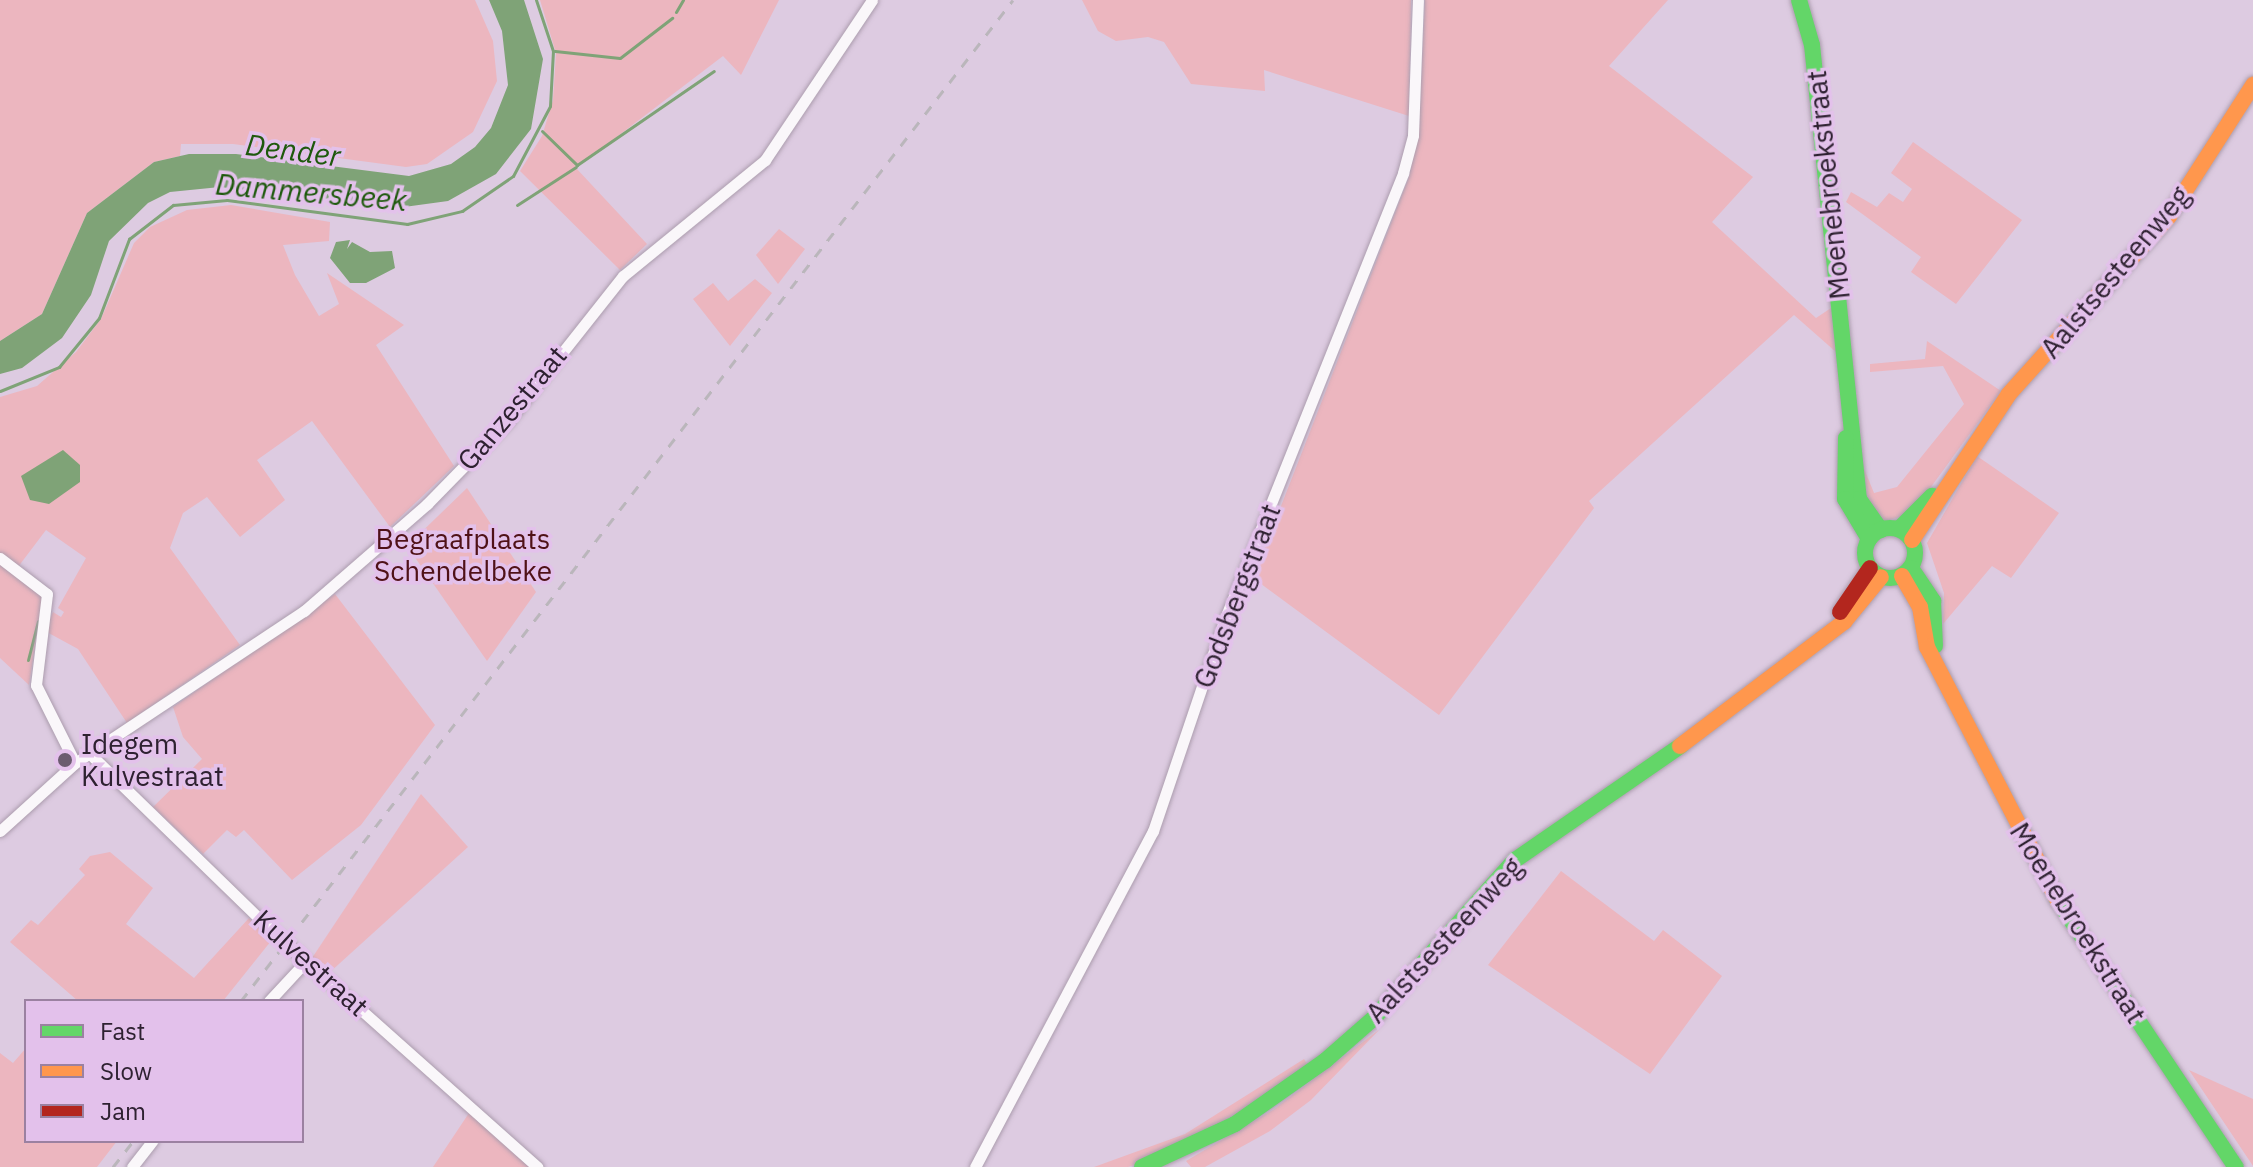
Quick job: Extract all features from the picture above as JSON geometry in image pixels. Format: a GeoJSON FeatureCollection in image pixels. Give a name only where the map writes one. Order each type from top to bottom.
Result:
{"type":"FeatureCollection","features":[{"type":"Feature","properties":{"kind":"main road","name":"Moenebroekstraat"},"geometry":{"type":"LineString","coordinates":[[1799,0],[1812,45],[1849,372],[1859,499],[1875,534]]}},
{"type":"Feature","properties":{"kind":"main road","name":"Aalstsesteenweg"},"geometry":{"type":"LineString","coordinates":[[1906,534],[2009,394],[2169,216],[2253,85]]}},
{"type":"Feature","properties":{"kind":"main road"},"geometry":{"type":"LineString","coordinates":[[1875,534],[1906,534],[1906,572],[1875,573],[1875,534]]}},
{"type":"Feature","properties":{"kind":"main road","name":"Moenebroekstraat"},"geometry":{"type":"LineString","coordinates":[[1906,572],[1933,601],[1938,668],[2038,870],[2236,1167]]}},
{"type":"Feature","properties":{"kind":"main road","name":"Aalstsesteenweg"},"geometry":{"type":"LineString","coordinates":[[1142,1167],[1204,1142],[1314,1070],[1374,1018],[1515,860],[1722,717],[1815,641],[1844,622],[1875,573]]}},
{"type":"Feature","properties":{"kind":"street","name":"Ganzestraat"},"geometry":{"type":"LineString","coordinates":[[0,831],[75,763],[304,611],[427,504],[508,421],[623,276],[765,160],[872,0]]}},
{"type":"Feature","properties":{"kind":"street","name":"Godsbergstraat"},"geometry":{"type":"LineString","coordinates":[[975,1167],[1153,831],[1224,621],[1403,173],[1413,135],[1418,0]]}},
{"type":"Feature","properties":{"kind":"street"},"geometry":{"type":"LineString","coordinates":[[0,558],[47,594],[36,685],[75,763]]}},
{"type":"Feature","properties":{"kind":"street","name":"Kulvestraat"},"geometry":{"type":"LineString","coordinates":[[90,754],[306,961],[537,1167]]}},
{"type":"Feature","properties":{"kind":"street"},"geometry":{"type":"LineString","coordinates":[[271,999],[306,961]]}},
{"type":"Feature","properties":{"kind":"street"},"geometry":{"type":"LineString","coordinates":[[132,1167],[150,1143]]}},
{"type":"Feature","properties":{"kind":"green space"},"geometry":{"type":"Polygon","coordinates":[[[0,0],[475,0],[493,41],[497,81],[473,132],[427,164],[406,167],[233,144],[181,144],[180,156],[154,162],[87,213],[42,314],[0,341],[0,0]]]}},
{"type":"Feature","properties":{"kind":"green space"},"geometry":{"type":"Polygon","coordinates":[[[540,0],[779,0],[741,75],[723,56],[576,168],[647,244],[620,270],[520,171],[542,136],[553,100],[556,53],[540,0]]]}},
{"type":"Feature","properties":{"kind":"green space"},"geometry":{"type":"Polygon","coordinates":[[[1082,0],[1411,0],[1409,116],[1264,70],[1265,91],[1191,84],[1164,42],[1148,37],[1116,41],[1098,31],[1082,0]]]}},
{"type":"Feature","properties":{"kind":"green space"},"geometry":{"type":"Polygon","coordinates":[[[1425,0],[1668,0],[1609,66],[1753,177],[1712,222],[1816,318],[1831,308],[1836,352],[1794,315],[1589,501],[1594,508],[1439,715],[1253,578],[1409,177],[1419,129],[1425,0]]]}},
{"type":"Feature","properties":{"kind":"green space"},"geometry":{"type":"Polygon","coordinates":[[[1913,142],[2022,220],[1956,304],[1911,272],[1921,257],[1846,202],[1851,192],[1877,207],[1889,193],[1903,202],[1912,189],[1891,173],[1913,142]]]}},
{"type":"Feature","properties":{"kind":"green space"},"geometry":{"type":"Polygon","coordinates":[[[231,205],[330,222],[329,241],[283,245],[295,275],[319,316],[339,304],[327,273],[404,325],[376,345],[454,466],[390,527],[312,421],[257,460],[285,500],[240,537],[207,497],[183,513],[170,548],[240,645],[127,723],[78,649],[45,631],[53,612],[61,617],[64,612],[58,608],[86,558],[46,530],[18,567],[0,553],[0,397],[37,386],[76,352],[101,319],[134,243],[150,227],[187,210],[231,205]]]}},
{"type":"Feature","properties":{"kind":"green space"},"geometry":{"type":"Polygon","coordinates":[[[779,229],[805,249],[778,284],[756,255],[779,229]]]}},
{"type":"Feature","properties":{"kind":"green space"},"geometry":{"type":"Polygon","coordinates":[[[755,279],[772,293],[730,346],[693,299],[713,283],[728,301],[755,279]]]}},
{"type":"Feature","properties":{"kind":"green space"},"geometry":{"type":"Polygon","coordinates":[[[1927,341],[2001,391],[1912,513],[1883,522],[1868,509],[1863,466],[1874,493],[1897,487],[1964,404],[1943,366],[1870,372],[1870,364],[1925,359],[1927,341]]]}},
{"type":"Feature","properties":{"kind":"green space"},"geometry":{"type":"Polygon","coordinates":[[[1977,456],[2059,513],[2011,578],[1992,566],[1943,624],[1944,593],[1927,543],[1977,456]]]}},
{"type":"Feature","properties":{"kind":"green space","name":"Begraafplaats Schendelbeke"},"geometry":{"type":"Polygon","coordinates":[[[467,488],[536,592],[487,661],[407,546],[467,488]]]}},
{"type":"Feature","properties":{"kind":"green space"},"geometry":{"type":"Polygon","coordinates":[[[0,564],[43,594],[29,685],[0,658],[0,564]]]}},
{"type":"Feature","properties":{"kind":"green space"},"geometry":{"type":"Polygon","coordinates":[[[335,594],[435,725],[361,825],[292,880],[244,830],[236,837],[227,830],[203,854],[153,807],[202,759],[183,737],[173,707],[335,594]]]}},
{"type":"Feature","properties":{"kind":"green space"},"geometry":{"type":"Polygon","coordinates":[[[421,794],[468,847],[329,973],[312,958],[421,794]]]}},
{"type":"Feature","properties":{"kind":"green space"},"geometry":{"type":"Polygon","coordinates":[[[110,852],[153,888],[126,924],[194,978],[249,918],[271,941],[225,999],[76,999],[10,942],[31,920],[38,925],[85,875],[79,869],[90,856],[110,852]]]}},
{"type":"Feature","properties":{"kind":"green space"},"geometry":{"type":"Polygon","coordinates":[[[1561,871],[1654,941],[1663,930],[1722,976],[1650,1074],[1488,965],[1561,871]]]}},
{"type":"Feature","properties":{"kind":"green space"},"geometry":{"type":"Polygon","coordinates":[[[1380,1029],[1311,1100],[1270,1131],[1205,1167],[1191,1167],[1186,1161],[1273,1110],[1380,1029]]]}},
{"type":"Feature","properties":{"kind":"green space"},"geometry":{"type":"Polygon","coordinates":[[[24,1050],[24,1143],[115,1143],[97,1167],[0,1167],[0,1053],[13,1063],[24,1050]]]}},
{"type":"Feature","properties":{"kind":"green space"},"geometry":{"type":"Polygon","coordinates":[[[1304,1059],[1311,1070],[1163,1156],[1128,1167],[1094,1167],[1185,1134],[1304,1059]]]}},
{"type":"Feature","properties":{"kind":"green space"},"geometry":{"type":"Polygon","coordinates":[[[2189,1070],[2253,1099],[2253,1166],[2189,1070]]]}},
{"type":"Feature","properties":{"kind":"green space"},"geometry":{"type":"Polygon","coordinates":[[[469,1113],[529,1167],[433,1167],[469,1113]]]}},
{"type":"Feature","properties":{"kind":"water"},"geometry":{"type":"Polygon","coordinates":[[[489,0],[524,0],[543,59],[531,129],[496,174],[448,201],[404,207],[220,187],[170,192],[148,203],[109,241],[91,295],[62,338],[22,368],[0,374],[0,341],[42,314],[87,213],[154,162],[189,154],[236,154],[409,176],[451,164],[475,147],[491,128],[508,85],[502,31],[489,0]]]}},
{"type":"Feature","properties":{"kind":"water"},"geometry":{"type":"Polygon","coordinates":[[[350,240],[347,249],[352,242],[370,252],[392,251],[395,268],[366,283],[350,283],[330,258],[336,242],[350,240]]]}},
{"type":"Feature","properties":{"kind":"water"},"geometry":{"type":"Polygon","coordinates":[[[63,450],[80,465],[80,482],[49,504],[30,500],[21,476],[63,450]]]}},
{"type":"Feature","properties":{"kind":"waterway","name":"Dammersbeek"},"geometry":{"type":"LineString","coordinates":[[0,391],[59,367],[99,318],[129,239],[173,205],[227,200],[407,224],[462,211],[513,176],[550,106],[553,51],[536,0]]}},
{"type":"Feature","properties":{"kind":"waterway"},"geometry":{"type":"LineString","coordinates":[[676,12],[683,0]]}},
{"type":"Feature","properties":{"kind":"waterway"},"geometry":{"type":"LineString","coordinates":[[555,51],[620,58],[672,18]]}},
{"type":"Feature","properties":{"kind":"waterway"},"geometry":{"type":"LineString","coordinates":[[542,131],[577,165],[714,71]]}},
{"type":"Feature","properties":{"kind":"waterway"},"geometry":{"type":"LineString","coordinates":[[517,205],[576,167]]}},
{"type":"Feature","properties":{"kind":"waterway"},"geometry":{"type":"LineString","coordinates":[[28,660],[38,621]]}},
{"type":"Feature","properties":{"kind":"railway"},"geometry":{"type":"LineString","coordinates":[[243,999],[1013,0]]}},
{"type":"Feature","properties":{"kind":"railway"},"geometry":{"type":"LineString","coordinates":[[113,1167],[131,1143]]}},
{"type":"Feature","properties":{"kind":"traffic: fast"},"geometry":{"type":"LineString","coordinates":[[1799,0],[1812,45],[1859,499],[1881,530]]}},
{"type":"Feature","properties":{"kind":"traffic: fast"},"geometry":{"type":"LineString","coordinates":[[1846,438],[1845,499],[1869,539]]}},
{"type":"Feature","properties":{"kind":"traffic: fast"},"geometry":{"type":"LineString","coordinates":[[1899,529],[1932,496]]}},
{"type":"Feature","properties":{"kind":"traffic: fast"},"geometry":{"type":"LineString","coordinates":[[1890,528],[1908,535],[1915,553],[1908,571],[1890,578],[1872,571],[1865,553],[1872,535],[1890,528]]}},
{"type":"Feature","properties":{"kind":"traffic: fast"},"geometry":{"type":"LineString","coordinates":[[1911,568],[1933,601],[1935,646]]}},
{"type":"Feature","properties":{"kind":"traffic: fast"},"geometry":{"type":"LineString","coordinates":[[1142,1167],[1235,1124],[1326,1060],[1374,1018],[1515,860],[1680,746]]}},
{"type":"Feature","properties":{"kind":"traffic: fast"},"geometry":{"type":"LineString","coordinates":[[2057,899],[2236,1167]]}},
{"type":"Feature","properties":{"kind":"traffic: slow"},"geometry":{"type":"LineString","coordinates":[[1912,540],[2009,394],[2169,216],[2253,85]]}},
{"type":"Feature","properties":{"kind":"traffic: slow"},"geometry":{"type":"LineString","coordinates":[[1902,576],[1920,607],[1927,647],[2057,899]]}},
{"type":"Feature","properties":{"kind":"traffic: slow"},"geometry":{"type":"LineString","coordinates":[[1680,746],[1844,622],[1881,577]]}},
{"type":"Feature","properties":{"kind":"traffic: jam"},"geometry":{"type":"LineString","coordinates":[[1840,612],[1870,568]]}},
{"type":"Feature","properties":{"kind":"place","name":"Idegem Kulvestraat"},"geometry":{"type":"Point","coordinates":[65,760]}},
{"type":"Feature","properties":{"kind":"water label","name":"Dender"},"geometry":{"type":"Point","coordinates":[293,150]}}]}
